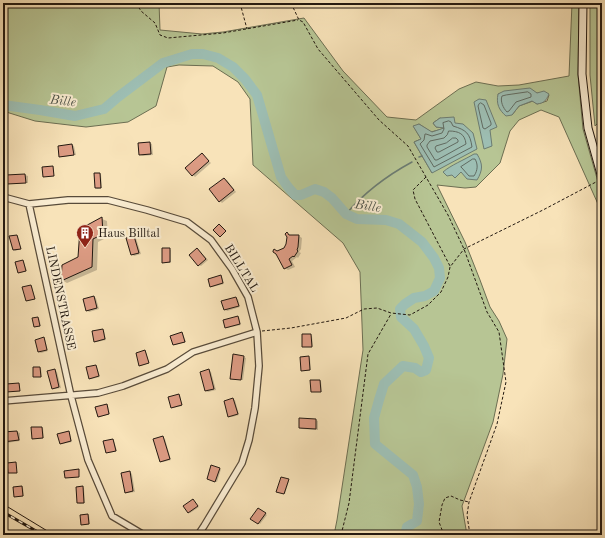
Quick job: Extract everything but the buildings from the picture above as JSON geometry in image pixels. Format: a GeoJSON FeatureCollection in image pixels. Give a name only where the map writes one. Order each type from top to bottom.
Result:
{"type":"FeatureCollection","features":[{"type":"Feature","properties":{"kind":"main road"},"geometry":{"type":"LineString","coordinates":[[583,3],[582,74],[588,128],[602,178]]}},
{"type":"Feature","properties":{"kind":"street","name":"BILLTAL"},"geometry":{"type":"LineString","coordinates":[[3,197],[29,204],[68,200],[108,200],[187,222],[211,240],[232,269],[248,297],[257,332],[259,366],[255,408],[242,463],[198,535]]}},
{"type":"Feature","properties":{"kind":"street","name":"LINDENSTRASSE"},"geometry":{"type":"LineString","coordinates":[[29,204],[71,396],[88,460],[112,516],[144,535]]}},
{"type":"Feature","properties":{"kind":"street"},"geometry":{"type":"LineString","coordinates":[[3,401],[98,393],[123,386],[167,369],[193,352],[257,332]]}},
{"type":"Feature","properties":{"kind":"path"},"geometry":{"type":"LineString","coordinates":[[136,3],[141,11],[156,23],[160,35],[168,38],[223,33],[299,20]]}},
{"type":"Feature","properties":{"kind":"path"},"geometry":{"type":"LineString","coordinates":[[240,3],[247,29]]}},
{"type":"Feature","properties":{"kind":"path"},"geometry":{"type":"LineString","coordinates":[[291,3],[299,20],[303,22],[318,49],[378,120],[408,146],[448,214],[464,249],[486,312],[499,332],[506,382],[497,424],[469,502],[467,515],[470,535]]}},
{"type":"Feature","properties":{"kind":"path"},"geometry":{"type":"LineString","coordinates":[[427,177],[413,190],[414,200],[450,267]]}},
{"type":"Feature","properties":{"kind":"path"},"geometry":{"type":"LineString","coordinates":[[257,332],[291,328],[346,318],[364,309],[377,308],[391,313],[410,315],[428,305],[441,292],[448,277],[450,267],[464,249],[543,210],[595,182]]}},
{"type":"Feature","properties":{"kind":"path"},"geometry":{"type":"LineString","coordinates":[[341,535],[349,503],[368,354],[391,313]]}},
{"type":"Feature","properties":{"kind":"path"},"geometry":{"type":"LineString","coordinates":[[444,535],[439,522],[442,505],[445,498],[451,496],[469,502]]}},
{"type":"Feature","properties":{"kind":"green space"},"geometry":{"type":"Polygon","coordinates":[[[3,3],[159,3],[160,30],[202,34],[223,32],[304,18],[343,71],[387,117],[416,120],[459,89],[476,82],[498,86],[519,85],[569,76],[572,3],[579,3],[578,75],[583,129],[602,196],[602,213],[559,117],[541,110],[519,120],[510,131],[500,163],[476,187],[465,188],[437,185],[465,242],[490,307],[499,321],[507,339],[503,374],[493,422],[462,506],[467,535],[334,535],[363,350],[360,272],[343,243],[253,165],[250,99],[238,82],[213,66],[179,65],[167,67],[156,106],[128,122],[86,127],[35,121],[3,111],[3,3]],[[537,93],[498,94],[512,115],[519,106],[533,101],[537,104],[547,101],[549,95],[537,93]],[[440,118],[433,123],[436,127],[446,128],[431,132],[419,124],[414,127],[421,139],[414,142],[432,173],[455,123],[440,118]]]}},
{"type":"Feature","properties":{"kind":"green space"},"geometry":{"type":"Polygon","coordinates":[[[590,3],[602,3],[602,119],[595,126],[590,75],[590,3]]]}},
{"type":"Feature","properties":{"kind":"water"},"geometry":{"type":"Polygon","coordinates":[[[530,88],[537,93],[544,91],[549,94],[546,100],[537,104],[532,101],[519,106],[512,115],[506,116],[498,104],[498,94],[504,91],[530,88]]]}},
{"type":"Feature","properties":{"kind":"water"},"geometry":{"type":"Polygon","coordinates":[[[479,99],[486,100],[497,127],[490,130],[492,146],[484,149],[474,102],[479,99]]]}},
{"type":"Feature","properties":{"kind":"water"},"geometry":{"type":"Polygon","coordinates":[[[454,117],[455,123],[463,124],[473,133],[477,149],[432,173],[414,142],[421,139],[413,126],[419,124],[432,132],[444,128],[436,127],[433,123],[440,118],[454,117]]]}},
{"type":"Feature","properties":{"kind":"water"},"geometry":{"type":"Polygon","coordinates":[[[474,154],[477,154],[481,164],[481,170],[477,180],[467,179],[461,172],[455,178],[452,175],[447,176],[443,172],[446,169],[474,154]]]}},
{"type":"Feature","properties":{"kind":"waterway","name":"Bille"},"geometry":{"type":"LineString","coordinates":[[3,105],[75,116],[104,109],[163,63],[192,54],[203,54],[218,58],[233,67],[245,79],[257,95],[281,177],[295,195],[301,195],[315,189],[324,192],[332,198],[346,214],[357,219],[386,220],[399,224],[422,242],[434,258],[439,268],[440,278],[434,291],[425,296],[414,298],[400,309],[401,317],[414,329],[424,346],[429,358],[426,370],[421,372],[415,368],[403,366],[384,384],[374,418],[375,444],[413,475],[417,487],[419,504],[417,521],[407,527],[405,535]]}},
{"type":"Feature","properties":{"kind":"waterway"},"geometry":{"type":"LineString","coordinates":[[346,214],[377,185],[412,162]]}},
{"type":"Feature","properties":{"kind":"tram line"},"geometry":{"type":"LineString","coordinates":[[3,504],[54,535]]}},
{"type":"Feature","properties":{"kind":"railway"},"geometry":{"type":"LineString","coordinates":[[3,512],[43,535]]}},
{"type":"Feature","properties":{"kind":"place","name":"Haus Billtal"},"geometry":{"type":"Point","coordinates":[85,248]}}]}
